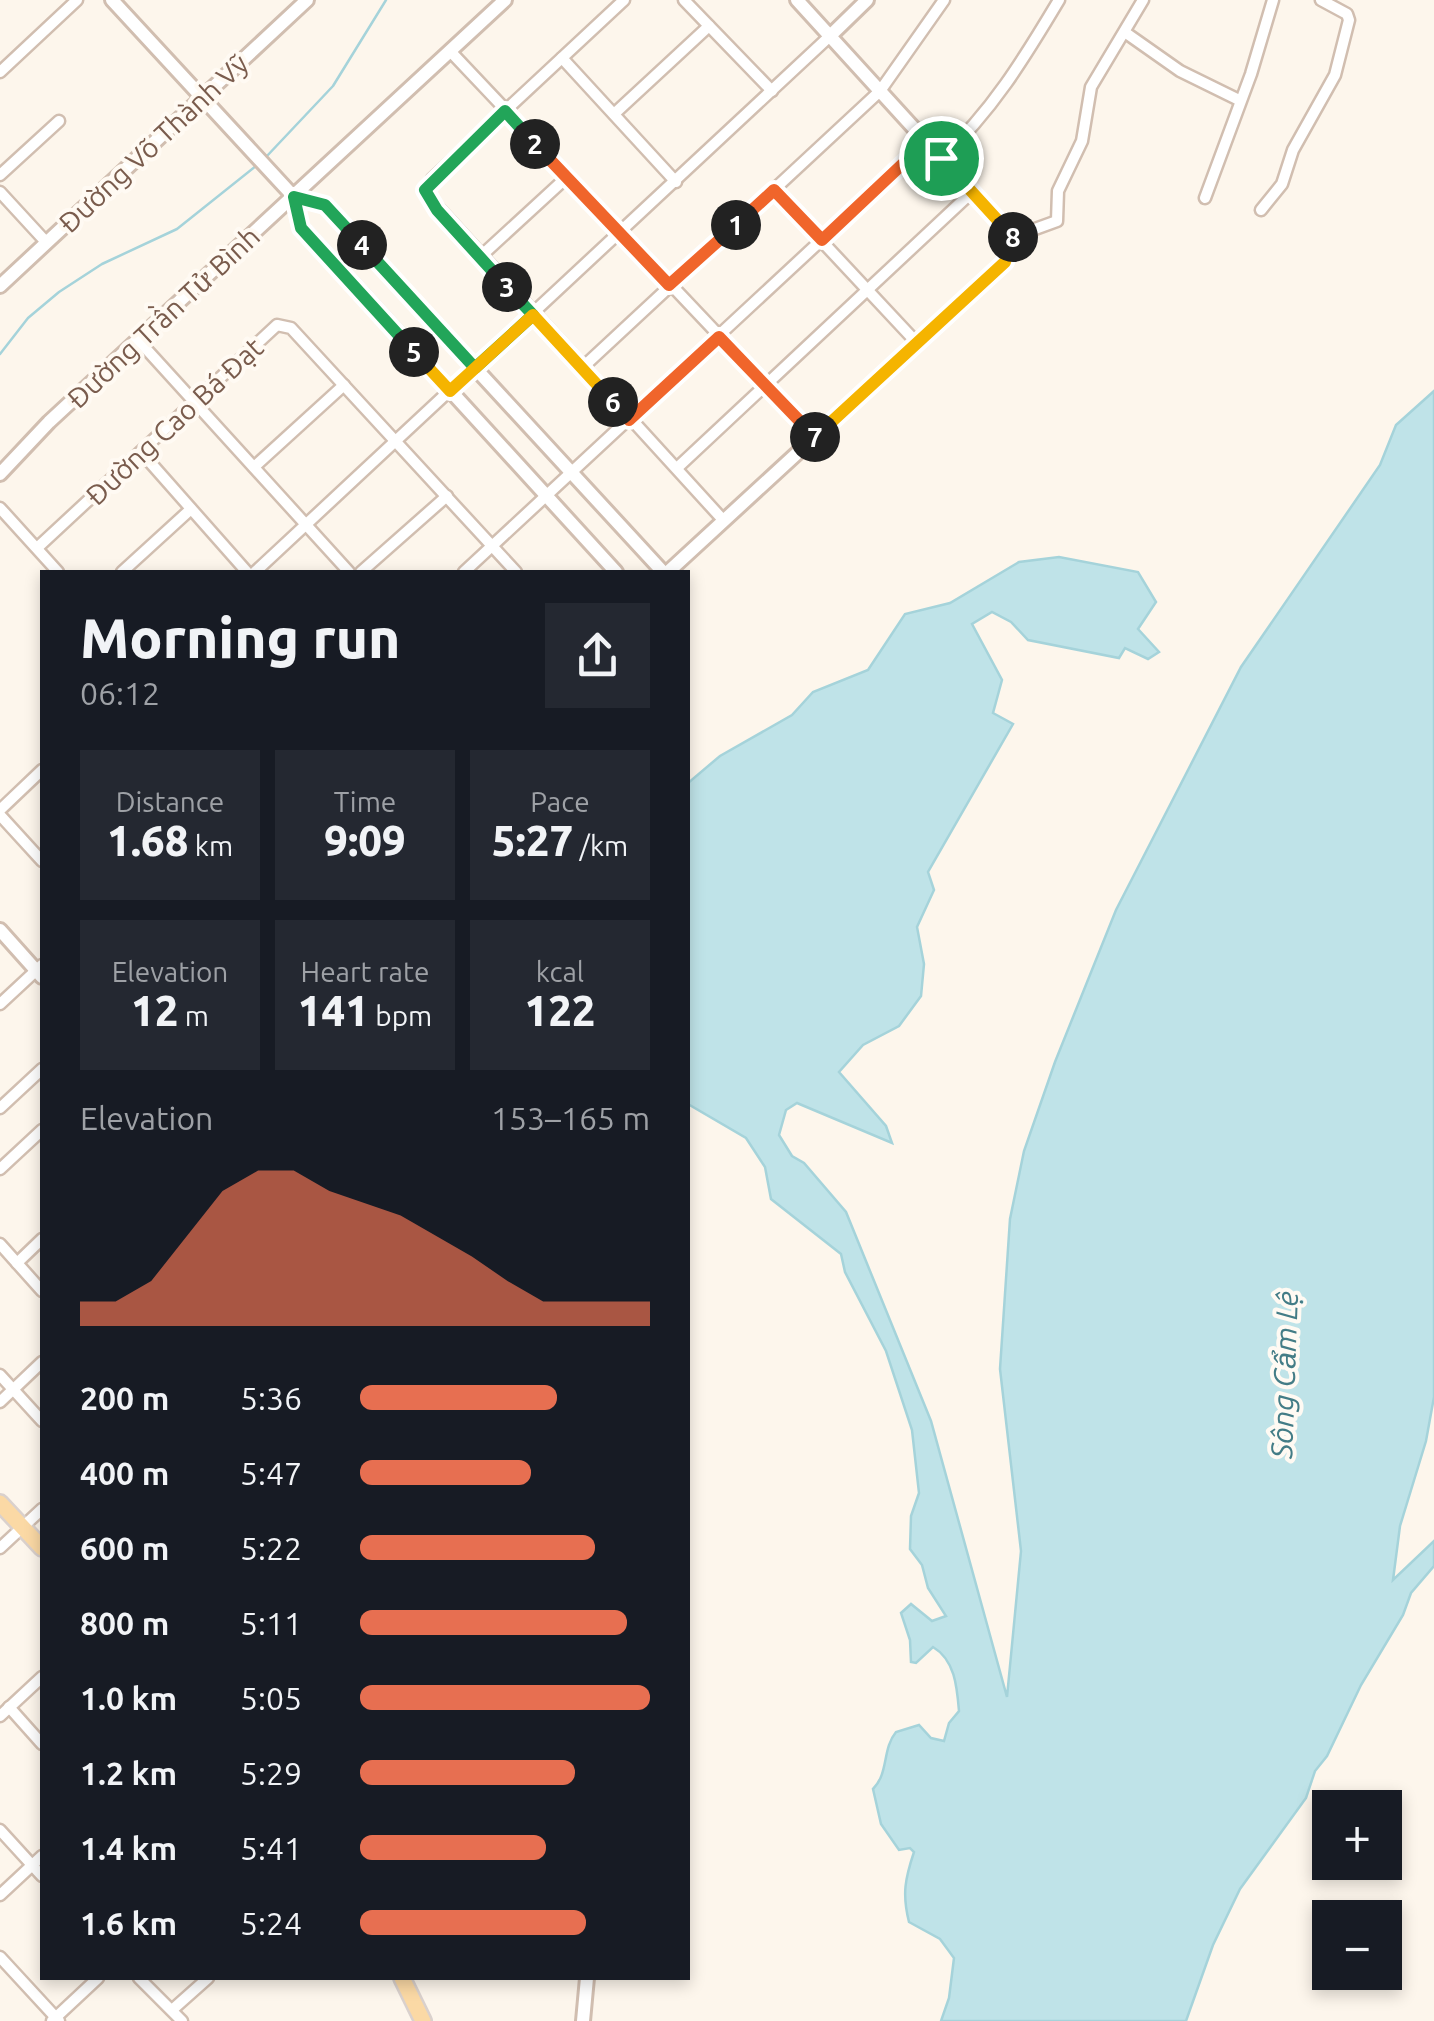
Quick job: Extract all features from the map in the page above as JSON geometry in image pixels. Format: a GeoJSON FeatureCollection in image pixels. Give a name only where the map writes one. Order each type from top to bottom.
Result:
{"type":"FeatureCollection","features":[{"type":"Feature","properties":{"kind":"main road"},"geometry":{"type":"LineString","coordinates":[[0,1503],[40,1546]]}},
{"type":"Feature","properties":{"kind":"main road"},"geometry":{"type":"LineString","coordinates":[[403,1980],[422,2021]]}},
{"type":"Feature","properties":{"kind":"street"},"geometry":{"type":"LineString","coordinates":[[0,72],[77,0]]}},
{"type":"Feature","properties":{"kind":"street"},"geometry":{"type":"LineString","coordinates":[[112,0],[294,197],[301,228],[614,570]]}},
{"type":"Feature","properties":{"kind":"street","name":"Đường Võ Thành Vỹ"},"geometry":{"type":"LineString","coordinates":[[0,286],[307,0]]}},
{"type":"Feature","properties":{"kind":"street","name":"Đường Trần Tử Bình"},"geometry":{"type":"LineString","coordinates":[[0,474],[49,422],[504,0]]}},
{"type":"Feature","properties":{"kind":"street"},"geometry":{"type":"LineString","coordinates":[[624,0],[425,190],[437,210],[480,258],[724,521]]}},
{"type":"Feature","properties":{"kind":"street"},"geometry":{"type":"LineString","coordinates":[[684,0],[772,91]]}},
{"type":"Feature","properties":{"kind":"street"},"geometry":{"type":"LineString","coordinates":[[797,0],[1014,237]]}},
{"type":"Feature","properties":{"kind":"street"},"geometry":{"type":"LineString","coordinates":[[257,570],[867,0]]}},
{"type":"Feature","properties":{"kind":"street"},"geometry":{"type":"LineString","coordinates":[[582,368],[880,92],[944,0]]}},
{"type":"Feature","properties":{"kind":"street"},"geometry":{"type":"LineString","coordinates":[[941,158],[979,121],[1006,85],[1059,0]]}},
{"type":"Feature","properties":{"kind":"street"},"geometry":{"type":"LineString","coordinates":[[668,570],[1005,262],[1014,237],[1057,221],[1058,191],[1082,141],[1088,95],[1143,0]]}},
{"type":"Feature","properties":{"kind":"street"},"geometry":{"type":"LineString","coordinates":[[1205,198],[1251,74],[1273,0]]}},
{"type":"Feature","properties":{"kind":"street"},"geometry":{"type":"LineString","coordinates":[[1261,210],[1282,184],[1293,150],[1335,75],[1347,14],[1321,0]]}},
{"type":"Feature","properties":{"kind":"street"},"geometry":{"type":"LineString","coordinates":[[614,114],[710,26]]}},
{"type":"Feature","properties":{"kind":"street"},"geometry":{"type":"LineString","coordinates":[[1126,34],[1180,71],[1239,100]]}},
{"type":"Feature","properties":{"kind":"street"},"geometry":{"type":"LineString","coordinates":[[450,51],[815,438]]}},
{"type":"Feature","properties":{"kind":"street"},"geometry":{"type":"LineString","coordinates":[[562,58],[676,182]]}},
{"type":"Feature","properties":{"kind":"street"},"geometry":{"type":"LineString","coordinates":[[0,175],[59,120]]}},
{"type":"Feature","properties":{"kind":"street"},"geometry":{"type":"LineString","coordinates":[[466,570],[926,142]]}},
{"type":"Feature","properties":{"kind":"street"},"geometry":{"type":"LineString","coordinates":[[480,258],[567,177]]}},
{"type":"Feature","properties":{"kind":"street"},"geometry":{"type":"LineString","coordinates":[[774,190],[916,343]]}},
{"type":"Feature","properties":{"kind":"street"},"geometry":{"type":"LineString","coordinates":[[0,192],[46,242]]}},
{"type":"Feature","properties":{"kind":"street"},"geometry":{"type":"LineString","coordinates":[[676,468],[972,192]]}},
{"type":"Feature","properties":{"kind":"street"},"geometry":{"type":"LineString","coordinates":[[294,197],[325,205],[664,570]]}},
{"type":"Feature","properties":{"kind":"street","name":"Đường Cao Bá Đạt"},"geometry":{"type":"LineString","coordinates":[[36,548],[277,325],[291,328],[514,570]]}},
{"type":"Feature","properties":{"kind":"street"},"geometry":{"type":"LineString","coordinates":[[138,340],[348,570]]}},
{"type":"Feature","properties":{"kind":"street"},"geometry":{"type":"LineString","coordinates":[[254,467],[344,385]]}},
{"type":"Feature","properties":{"kind":"street"},"geometry":{"type":"LineString","coordinates":[[141,452],[245,570]]}},
{"type":"Feature","properties":{"kind":"street"},"geometry":{"type":"LineString","coordinates":[[363,570],[447,496]]}},
{"type":"Feature","properties":{"kind":"street"},"geometry":{"type":"LineString","coordinates":[[0,508],[56,570]]}},
{"type":"Feature","properties":{"kind":"street"},"geometry":{"type":"LineString","coordinates":[[124,570],[191,509]]}},
{"type":"Feature","properties":{"kind":"street"},"geometry":{"type":"LineString","coordinates":[[40,772],[0,812],[40,859]]}},
{"type":"Feature","properties":{"kind":"street"},"geometry":{"type":"LineString","coordinates":[[0,930],[40,971],[0,1004]]}},
{"type":"Feature","properties":{"kind":"street"},"geometry":{"type":"LineString","coordinates":[[0,1108],[40,1071]]}},
{"type":"Feature","properties":{"kind":"street"},"geometry":{"type":"LineString","coordinates":[[0,1169],[40,1132]]}},
{"type":"Feature","properties":{"kind":"street"},"geometry":{"type":"LineString","coordinates":[[17,1263],[40,1240]]}},
{"type":"Feature","properties":{"kind":"street"},"geometry":{"type":"LineString","coordinates":[[0,1244],[40,1289]]}},
{"type":"Feature","properties":{"kind":"street"},"geometry":{"type":"LineString","coordinates":[[0,1402],[40,1364]]}},
{"type":"Feature","properties":{"kind":"street"},"geometry":{"type":"LineString","coordinates":[[0,1374],[40,1420]]}},
{"type":"Feature","properties":{"kind":"street"},"geometry":{"type":"LineString","coordinates":[[0,1548],[40,1511]]}},
{"type":"Feature","properties":{"kind":"street"},"geometry":{"type":"LineString","coordinates":[[40,1678],[5,1711],[40,1742]]}},
{"type":"Feature","properties":{"kind":"street"},"geometry":{"type":"LineString","coordinates":[[0,1830],[40,1874]]}},
{"type":"Feature","properties":{"kind":"street"},"geometry":{"type":"LineString","coordinates":[[0,1895],[40,1858]]}},
{"type":"Feature","properties":{"kind":"street"},"geometry":{"type":"LineString","coordinates":[[0,1957],[56,2020],[96,1980]]}},
{"type":"Feature","properties":{"kind":"street"},"geometry":{"type":"LineString","coordinates":[[141,1980],[182,2021]]}},
{"type":"Feature","properties":{"kind":"street"},"geometry":{"type":"LineString","coordinates":[[172,2010],[206,1980]]}},
{"type":"Feature","properties":{"kind":"street"},"geometry":{"type":"LineString","coordinates":[[583,2021],[587,1980]]}},
{"type":"Feature","properties":{"kind":"water","name":"Sông Cẩm Lệ"},"geometry":{"type":"Polygon","coordinates":[[[1434,391],[1434,1397],[1426,1441],[1400,1526],[1393,1580],[1434,1541],[1434,1566],[1411,1593],[1327,1756],[1315,1771],[1306,1798],[1240,1889],[1213,1945],[1186,2021],[941,2021],[949,1998],[954,1958],[940,1939],[909,1922],[906,1887],[914,1852],[910,1848],[899,1850],[881,1824],[873,1789],[896,1732],[919,1725],[931,1738],[944,1741],[949,1723],[959,1711],[954,1675],[940,1652],[933,1647],[916,1663],[911,1662],[910,1640],[901,1613],[911,1604],[932,1621],[946,1616],[910,1549],[911,1516],[919,1493],[912,1430],[886,1351],[845,1272],[841,1254],[771,1199],[765,1167],[746,1138],[690,1105],[690,781],[720,756],[792,715],[813,692],[868,670],[905,614],[950,603],[1019,562],[1059,557],[1138,572],[1156,602],[1138,629],[1159,652],[1148,659],[1125,648],[1119,658],[1028,640],[1011,622],[992,612],[972,624],[1002,680],[993,713],[1013,724],[928,872],[934,890],[917,927],[924,964],[921,996],[899,1026],[863,1045],[839,1072],[886,1126],[892,1143],[797,1103],[786,1110],[779,1135],[792,1156],[804,1163],[846,1212],[931,1421],[1007,1697],[1021,1551],[1000,1369],[1010,1219],[1024,1151],[1116,910],[1241,667],[1380,465],[1396,425],[1434,391]]]}},
{"type":"Feature","properties":{"kind":"waterway"},"geometry":{"type":"LineString","coordinates":[[266,157],[333,86],[386,0]]}},
{"type":"Feature","properties":{"kind":"waterway"},"geometry":{"type":"LineString","coordinates":[[0,354],[28,318],[59,292],[102,264],[177,229],[256,166]]}},
{"type":"Feature","properties":{"kind":"route"},"geometry":{"type":"LineString","coordinates":[[941,158],[926,142],[822,240],[774,190],[669,285],[505,111],[425,190],[437,210],[533,315],[475,368],[325,205],[294,197],[301,228],[450,391],[533,315],[629,420],[719,337],[815,438],[1005,262],[1011,250],[1014,237],[941,158]]}}]}
